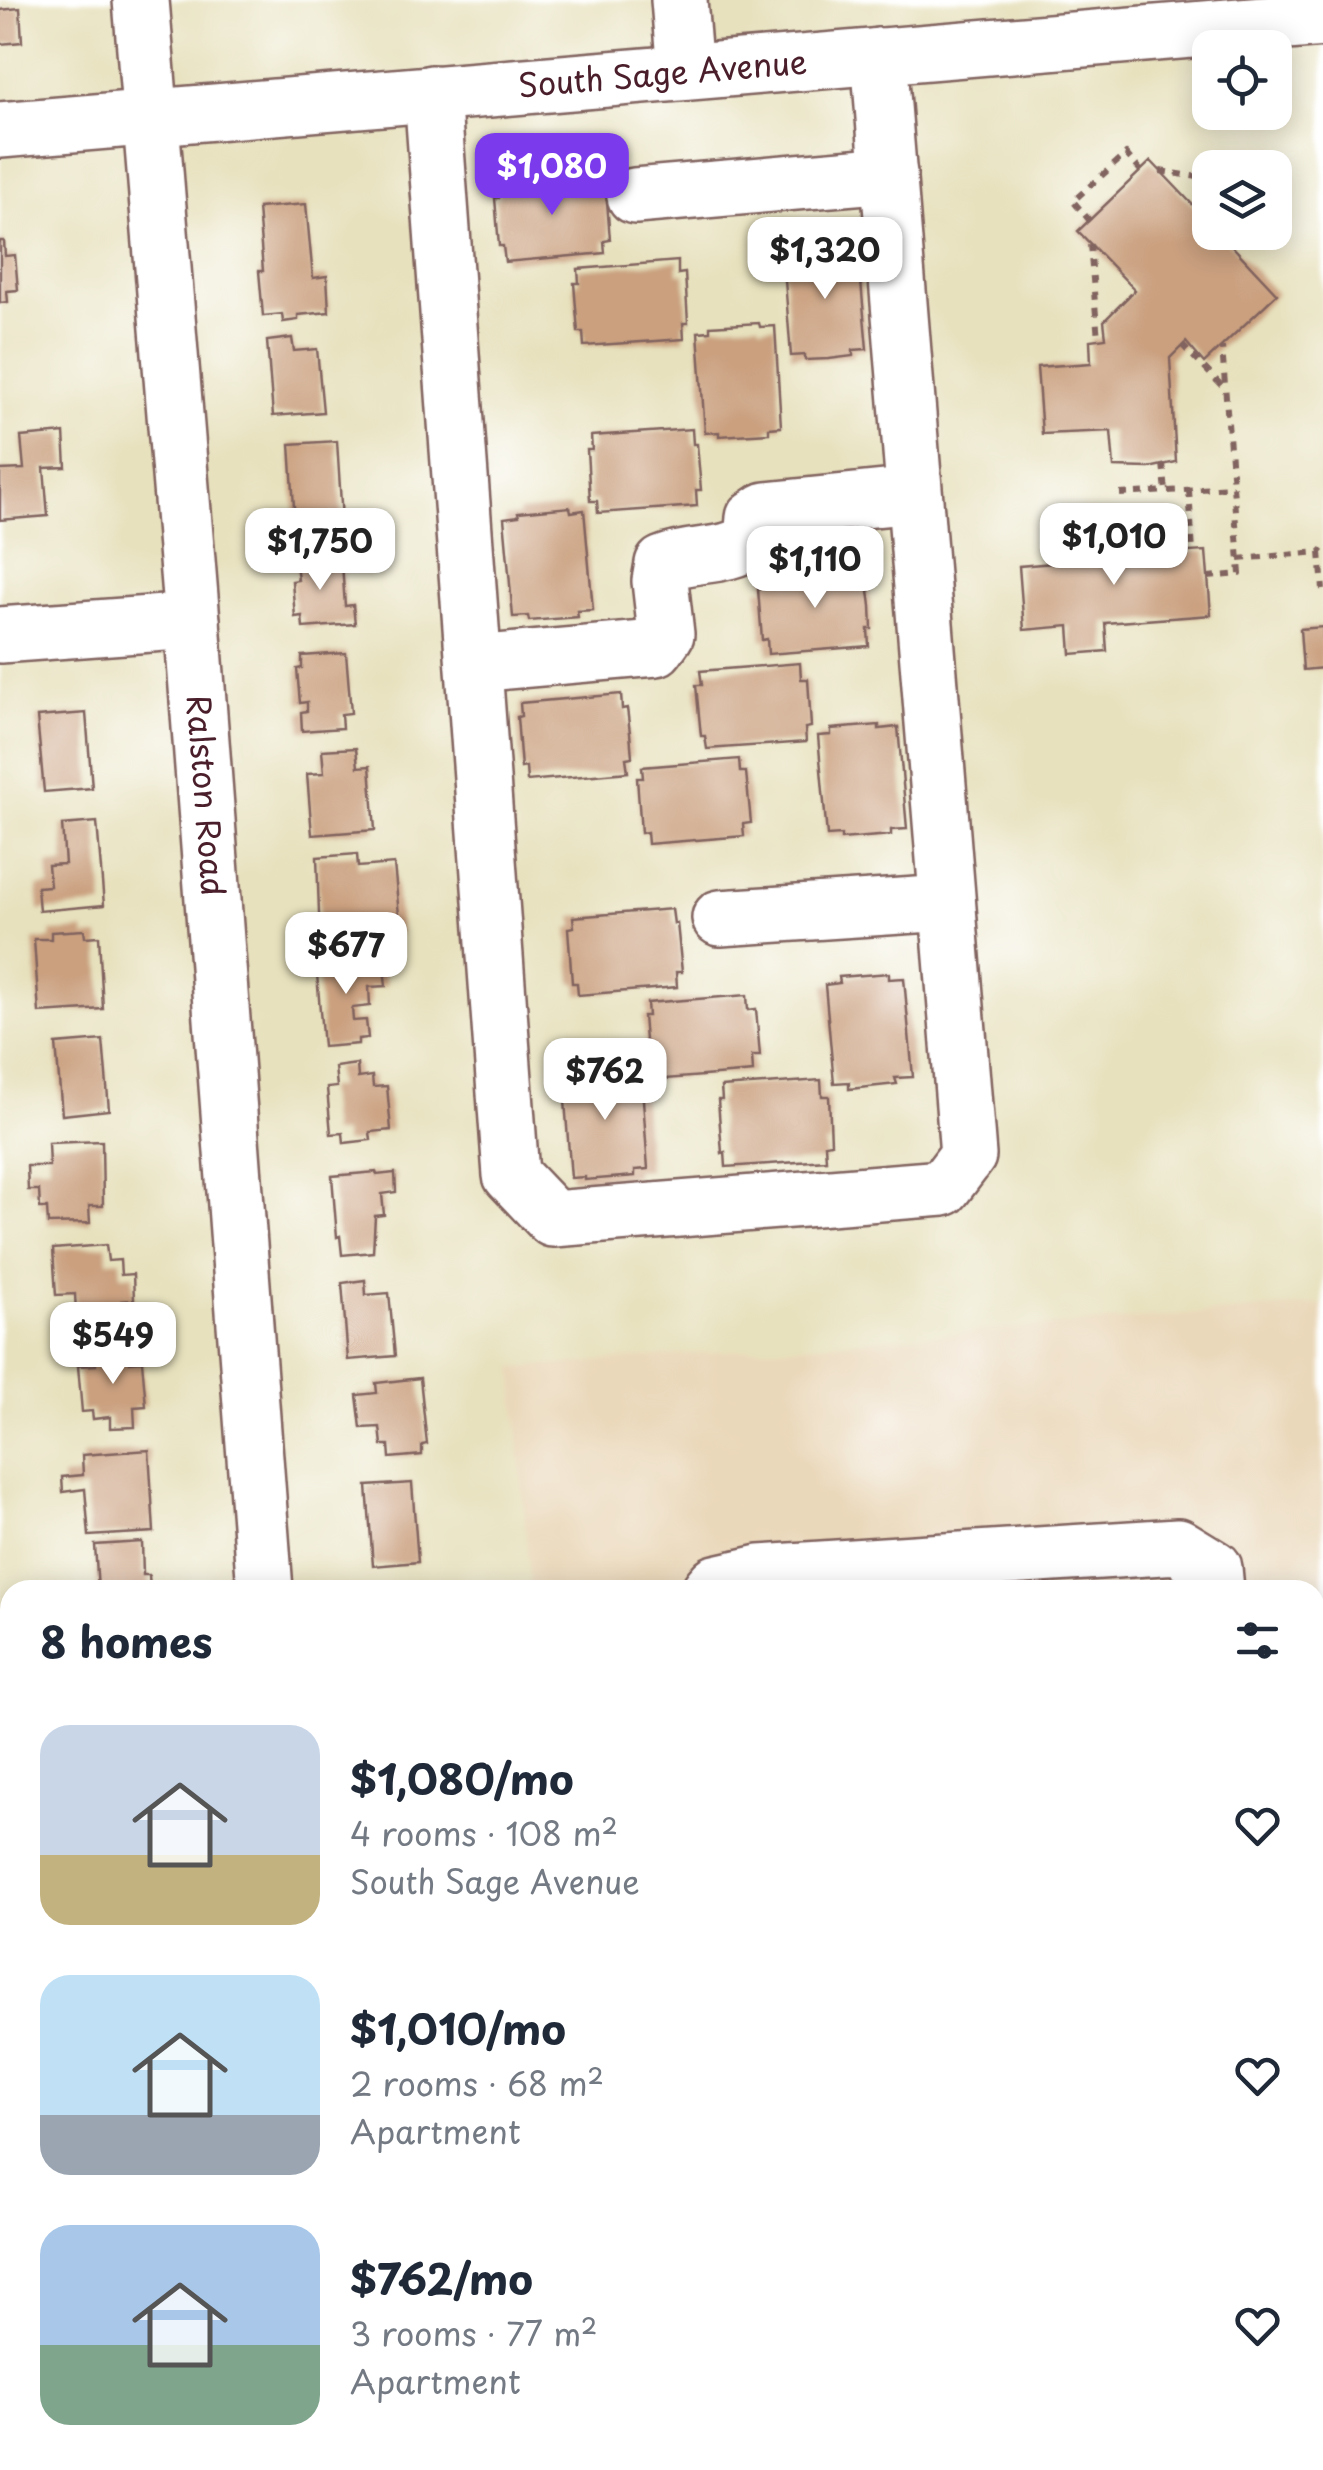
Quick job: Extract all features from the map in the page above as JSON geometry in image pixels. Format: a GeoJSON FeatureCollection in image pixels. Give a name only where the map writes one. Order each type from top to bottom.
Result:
{"type":"FeatureCollection","features":[{"type":"Feature","properties":{"kind":"street","name":"Ralston Road"},"geometry":{"type":"LineString","coordinates":[[141,0],[264,1580]]}},
{"type":"Feature","properties":{"kind":"street"},"geometry":{"type":"LineString","coordinates":[[678,0],[685,72]]}},
{"type":"Feature","properties":{"kind":"street","name":"South Sage Avenue"},"geometry":{"type":"LineString","coordinates":[[1286,30],[1323,20]]}},
{"type":"Feature","properties":{"kind":"street","name":"South Sage Avenue"},"geometry":{"type":"LineString","coordinates":[[0,130],[879,56],[1192,40]]}},
{"type":"Feature","properties":{"kind":"street"},"geometry":{"type":"LineString","coordinates":[[432,93],[511,1174],[552,1219],[942,1188],[968,1155],[879,56]]}},
{"type":"Feature","properties":{"kind":"street"},"geometry":{"type":"LineString","coordinates":[[636,196],[889,174]]}},
{"type":"Feature","properties":{"kind":"street"},"geometry":{"type":"LineString","coordinates":[[474,664],[656,648],[666,634],[662,564],[680,558],[735,552],[752,540],[754,518],[766,510],[914,496]]}},
{"type":"Feature","properties":{"kind":"street"},"geometry":{"type":"LineString","coordinates":[[0,636],[192,621]]}},
{"type":"Feature","properties":{"kind":"street"},"geometry":{"type":"LineString","coordinates":[[720,918],[948,904]]}},
{"type":"Feature","properties":{"kind":"street"},"geometry":{"type":"LineString","coordinates":[[729,1580],[760,1573],[1178,1546],[1214,1568],[1215,1580]]}},
{"type":"Feature","properties":{"kind":"path"},"geometry":{"type":"LineString","coordinates":[[1090,221],[1073,202],[1126,154],[1141,172]]}},
{"type":"Feature","properties":{"kind":"path"},"geometry":{"type":"LineString","coordinates":[[1160,171],[1192,176]]}},
{"type":"Feature","properties":{"kind":"path"},"geometry":{"type":"LineString","coordinates":[[1090,244],[1098,339]]}},
{"type":"Feature","properties":{"kind":"path"},"geometry":{"type":"LineString","coordinates":[[1182,346],[1225,388]]}},
{"type":"Feature","properties":{"kind":"path"},"geometry":{"type":"LineString","coordinates":[[1208,576],[1240,574],[1222,347]]}},
{"type":"Feature","properties":{"kind":"path"},"geometry":{"type":"LineString","coordinates":[[1163,464],[1166,491]]}},
{"type":"Feature","properties":{"kind":"path"},"geometry":{"type":"LineString","coordinates":[[1120,494],[1233,488]]}},
{"type":"Feature","properties":{"kind":"path"},"geometry":{"type":"LineString","coordinates":[[1188,490],[1193,552]]}},
{"type":"Feature","properties":{"kind":"path"},"geometry":{"type":"LineString","coordinates":[[1238,559],[1322,550],[1323,590]]}},
{"type":"Feature","properties":{"kind":"shaded area"},"geometry":{"type":"Polygon","coordinates":[[[1323,1304],[1323,1580],[529,1580],[513,1368],[1323,1304]]]}},
{"type":"Feature","properties":{"kind":"building"},"geometry":{"type":"Polygon","coordinates":[[[20,8],[22,42],[0,44],[0,10],[20,8]]]}},
{"type":"Feature","properties":{"kind":"building"},"geometry":{"type":"Polygon","coordinates":[[[1151,161],[1192,204],[1192,250],[1236,250],[1277,294],[1204,363],[1186,342],[1170,358],[1176,462],[1149,468],[1114,467],[1111,431],[1042,434],[1037,367],[1091,363],[1090,340],[1106,338],[1104,321],[1135,290],[1078,231],[1151,161]]]}},
{"type":"Feature","properties":{"kind":"building"},"geometry":{"type":"Polygon","coordinates":[[[599,176],[600,189],[606,189],[610,240],[604,241],[605,253],[505,262],[503,246],[499,246],[495,198],[499,198],[498,183],[599,176]]]}},
{"type":"Feature","properties":{"kind":"building"},"geometry":{"type":"Polygon","coordinates":[[[306,204],[313,278],[327,276],[329,312],[298,315],[298,320],[283,322],[282,314],[263,316],[258,208],[306,204]]]}},
{"type":"Feature","properties":{"kind":"building"},"geometry":{"type":"Polygon","coordinates":[[[0,241],[4,241],[5,256],[15,255],[18,290],[7,291],[8,302],[0,303],[0,241]]]}},
{"type":"Feature","properties":{"kind":"building"},"geometry":{"type":"Polygon","coordinates":[[[845,244],[845,249],[858,248],[867,349],[853,350],[853,356],[829,359],[791,356],[783,255],[795,254],[794,248],[845,244]]]}},
{"type":"Feature","properties":{"kind":"building"},"geometry":{"type":"Polygon","coordinates":[[[678,261],[678,274],[685,273],[688,323],[683,323],[684,339],[584,346],[583,332],[578,332],[574,283],[579,283],[578,269],[678,261]]]}},
{"type":"Feature","properties":{"kind":"building"},"geometry":{"type":"Polygon","coordinates":[[[759,323],[760,327],[775,326],[781,427],[769,428],[769,433],[705,433],[698,332],[710,331],[710,326],[759,323]]]}},
{"type":"Feature","properties":{"kind":"building"},"geometry":{"type":"Polygon","coordinates":[[[292,338],[294,351],[317,349],[323,412],[273,416],[267,341],[292,338]]]}},
{"type":"Feature","properties":{"kind":"building"},"geometry":{"type":"Polygon","coordinates":[[[692,429],[701,490],[696,490],[697,506],[598,513],[597,501],[590,501],[587,450],[592,450],[591,436],[692,429]]]}},
{"type":"Feature","properties":{"kind":"building"},"geometry":{"type":"Polygon","coordinates":[[[64,433],[66,467],[44,468],[48,516],[0,520],[0,470],[24,469],[21,437],[64,433]]]}},
{"type":"Feature","properties":{"kind":"building"},"geometry":{"type":"Polygon","coordinates":[[[337,441],[342,520],[295,523],[290,444],[337,441]]]}},
{"type":"Feature","properties":{"kind":"building"},"geometry":{"type":"Polygon","coordinates":[[[570,507],[571,512],[584,510],[593,610],[577,611],[578,617],[529,621],[528,616],[513,617],[504,518],[519,516],[518,512],[570,507]]]}},
{"type":"Feature","properties":{"kind":"building"},"geometry":{"type":"Polygon","coordinates":[[[1170,528],[1171,553],[1206,551],[1211,615],[1105,623],[1107,651],[1071,654],[1069,626],[1024,630],[1019,566],[1065,562],[1062,537],[1098,534],[1099,558],[1135,556],[1134,531],[1170,528]]]}},
{"type":"Feature","properties":{"kind":"building"},"geometry":{"type":"Polygon","coordinates":[[[320,551],[322,565],[342,564],[345,606],[353,605],[355,624],[303,628],[302,616],[295,617],[295,553],[320,551]]]}},
{"type":"Feature","properties":{"kind":"building"},"geometry":{"type":"Polygon","coordinates":[[[862,567],[871,606],[869,646],[768,654],[767,639],[762,640],[758,589],[765,589],[764,575],[862,567]]]}},
{"type":"Feature","properties":{"kind":"building"},"geometry":{"type":"Polygon","coordinates":[[[1323,627],[1323,668],[1303,670],[1300,629],[1323,627]]]}},
{"type":"Feature","properties":{"kind":"building"},"geometry":{"type":"Polygon","coordinates":[[[346,653],[351,713],[341,714],[342,728],[302,731],[301,712],[307,711],[307,702],[300,703],[297,669],[302,668],[302,656],[346,653]]]}},
{"type":"Feature","properties":{"kind":"building"},"geometry":{"type":"Polygon","coordinates":[[[800,663],[801,679],[808,679],[811,727],[805,728],[806,742],[707,749],[705,736],[701,736],[696,685],[702,685],[700,671],[800,663]]]}},
{"type":"Feature","properties":{"kind":"building"},"geometry":{"type":"Polygon","coordinates":[[[621,694],[630,733],[632,757],[626,758],[628,772],[527,781],[526,767],[521,768],[517,717],[521,716],[520,703],[621,694]]]}},
{"type":"Feature","properties":{"kind":"building"},"geometry":{"type":"Polygon","coordinates":[[[86,713],[92,788],[44,792],[37,717],[86,713]]]}},
{"type":"Feature","properties":{"kind":"building"},"geometry":{"type":"Polygon","coordinates":[[[879,725],[879,729],[898,727],[907,829],[891,830],[891,835],[841,839],[841,835],[827,836],[818,736],[831,735],[831,729],[879,725]]]}},
{"type":"Feature","properties":{"kind":"building"},"geometry":{"type":"Polygon","coordinates":[[[356,748],[358,767],[370,766],[375,830],[312,835],[307,774],[324,773],[322,750],[356,748]]]}},
{"type":"Feature","properties":{"kind":"building"},"geometry":{"type":"Polygon","coordinates":[[[739,759],[740,772],[746,772],[751,823],[743,824],[744,836],[648,844],[647,832],[641,833],[637,778],[643,778],[642,767],[739,759]]]}},
{"type":"Feature","properties":{"kind":"building"},"geometry":{"type":"Polygon","coordinates":[[[97,822],[104,905],[39,911],[37,887],[50,886],[48,865],[65,864],[62,825],[97,822]]]}},
{"type":"Feature","properties":{"kind":"building"},"geometry":{"type":"Polygon","coordinates":[[[357,854],[358,867],[394,864],[401,935],[320,941],[317,857],[357,854]]]}},
{"type":"Feature","properties":{"kind":"building"},"geometry":{"type":"Polygon","coordinates":[[[672,909],[682,972],[676,972],[677,987],[578,995],[577,983],[572,983],[568,928],[574,927],[573,917],[672,909]]]}},
{"type":"Feature","properties":{"kind":"building"},"geometry":{"type":"Polygon","coordinates":[[[84,930],[85,937],[99,936],[103,1009],[39,1013],[34,939],[51,939],[51,932],[84,930]]]}},
{"type":"Feature","properties":{"kind":"building"},"geometry":{"type":"Polygon","coordinates":[[[383,957],[386,986],[369,987],[370,1006],[352,1008],[353,1021],[366,1020],[368,1038],[358,1039],[358,1044],[323,1047],[316,962],[383,957]]]}},
{"type":"Feature","properties":{"kind":"building"},"geometry":{"type":"Polygon","coordinates":[[[889,973],[889,979],[904,978],[913,1077],[895,1078],[897,1084],[849,1089],[849,1082],[834,1083],[825,985],[840,983],[839,977],[889,973]]]}},
{"type":"Feature","properties":{"kind":"building"},"geometry":{"type":"Polygon","coordinates":[[[747,995],[748,1010],[756,1009],[760,1056],[752,1056],[753,1072],[653,1080],[652,1065],[647,1065],[643,1016],[648,1016],[647,1003],[747,995]]]}},
{"type":"Feature","properties":{"kind":"building"},"geometry":{"type":"Polygon","coordinates":[[[103,1040],[109,1110],[62,1115],[56,1044],[103,1040]]]}},
{"type":"Feature","properties":{"kind":"building"},"geometry":{"type":"Polygon","coordinates":[[[357,1064],[358,1078],[372,1076],[373,1087],[387,1086],[391,1130],[370,1132],[371,1140],[344,1143],[343,1133],[331,1134],[327,1088],[337,1087],[335,1067],[357,1064]]]}},
{"type":"Feature","properties":{"kind":"building"},"geometry":{"type":"Polygon","coordinates":[[[627,1067],[628,1073],[641,1072],[648,1169],[635,1170],[635,1176],[571,1178],[563,1075],[627,1067]]]}},
{"type":"Feature","properties":{"kind":"building"},"geometry":{"type":"Polygon","coordinates":[[[821,1080],[822,1096],[829,1096],[831,1143],[825,1144],[826,1160],[726,1167],[718,1100],[722,1100],[721,1087],[821,1080]]]}},
{"type":"Feature","properties":{"kind":"building"},"geometry":{"type":"Polygon","coordinates":[[[102,1141],[103,1206],[89,1206],[90,1223],[48,1224],[47,1208],[40,1208],[39,1190],[28,1190],[27,1166],[49,1166],[48,1143],[102,1141]]]}},
{"type":"Feature","properties":{"kind":"building"},"geometry":{"type":"Polygon","coordinates":[[[395,1173],[396,1192],[382,1194],[384,1215],[375,1216],[373,1252],[342,1255],[332,1176],[395,1173]]]}},
{"type":"Feature","properties":{"kind":"building"},"geometry":{"type":"Polygon","coordinates":[[[106,1245],[108,1261],[120,1260],[121,1275],[133,1274],[134,1300],[122,1301],[123,1316],[111,1317],[112,1326],[77,1328],[75,1294],[56,1295],[53,1249],[106,1245]]]}},
{"type":"Feature","properties":{"kind":"building"},"geometry":{"type":"Polygon","coordinates":[[[365,1280],[366,1295],[389,1293],[395,1356],[348,1360],[342,1283],[365,1280]]]}},
{"type":"Feature","properties":{"kind":"building"},"geometry":{"type":"Polygon","coordinates":[[[129,1346],[130,1362],[142,1361],[146,1406],[134,1407],[135,1427],[110,1428],[110,1417],[93,1419],[92,1411],[82,1412],[78,1366],[96,1365],[95,1349],[129,1346]]]}},
{"type":"Feature","properties":{"kind":"building"},"geometry":{"type":"Polygon","coordinates":[[[420,1378],[427,1444],[422,1445],[422,1455],[390,1458],[389,1445],[382,1445],[380,1427],[361,1428],[357,1395],[377,1393],[376,1383],[420,1378]]]}},
{"type":"Feature","properties":{"kind":"building"},"geometry":{"type":"Polygon","coordinates":[[[149,1450],[154,1532],[89,1536],[85,1489],[63,1492],[62,1477],[83,1475],[82,1455],[149,1450]]]}},
{"type":"Feature","properties":{"kind":"building"},"geometry":{"type":"Polygon","coordinates":[[[412,1483],[418,1562],[373,1566],[367,1486],[412,1483]]]}},
{"type":"Feature","properties":{"kind":"building"},"geometry":{"type":"Polygon","coordinates":[[[142,1542],[143,1575],[149,1575],[149,1580],[97,1580],[95,1545],[142,1542]]]}}]}
